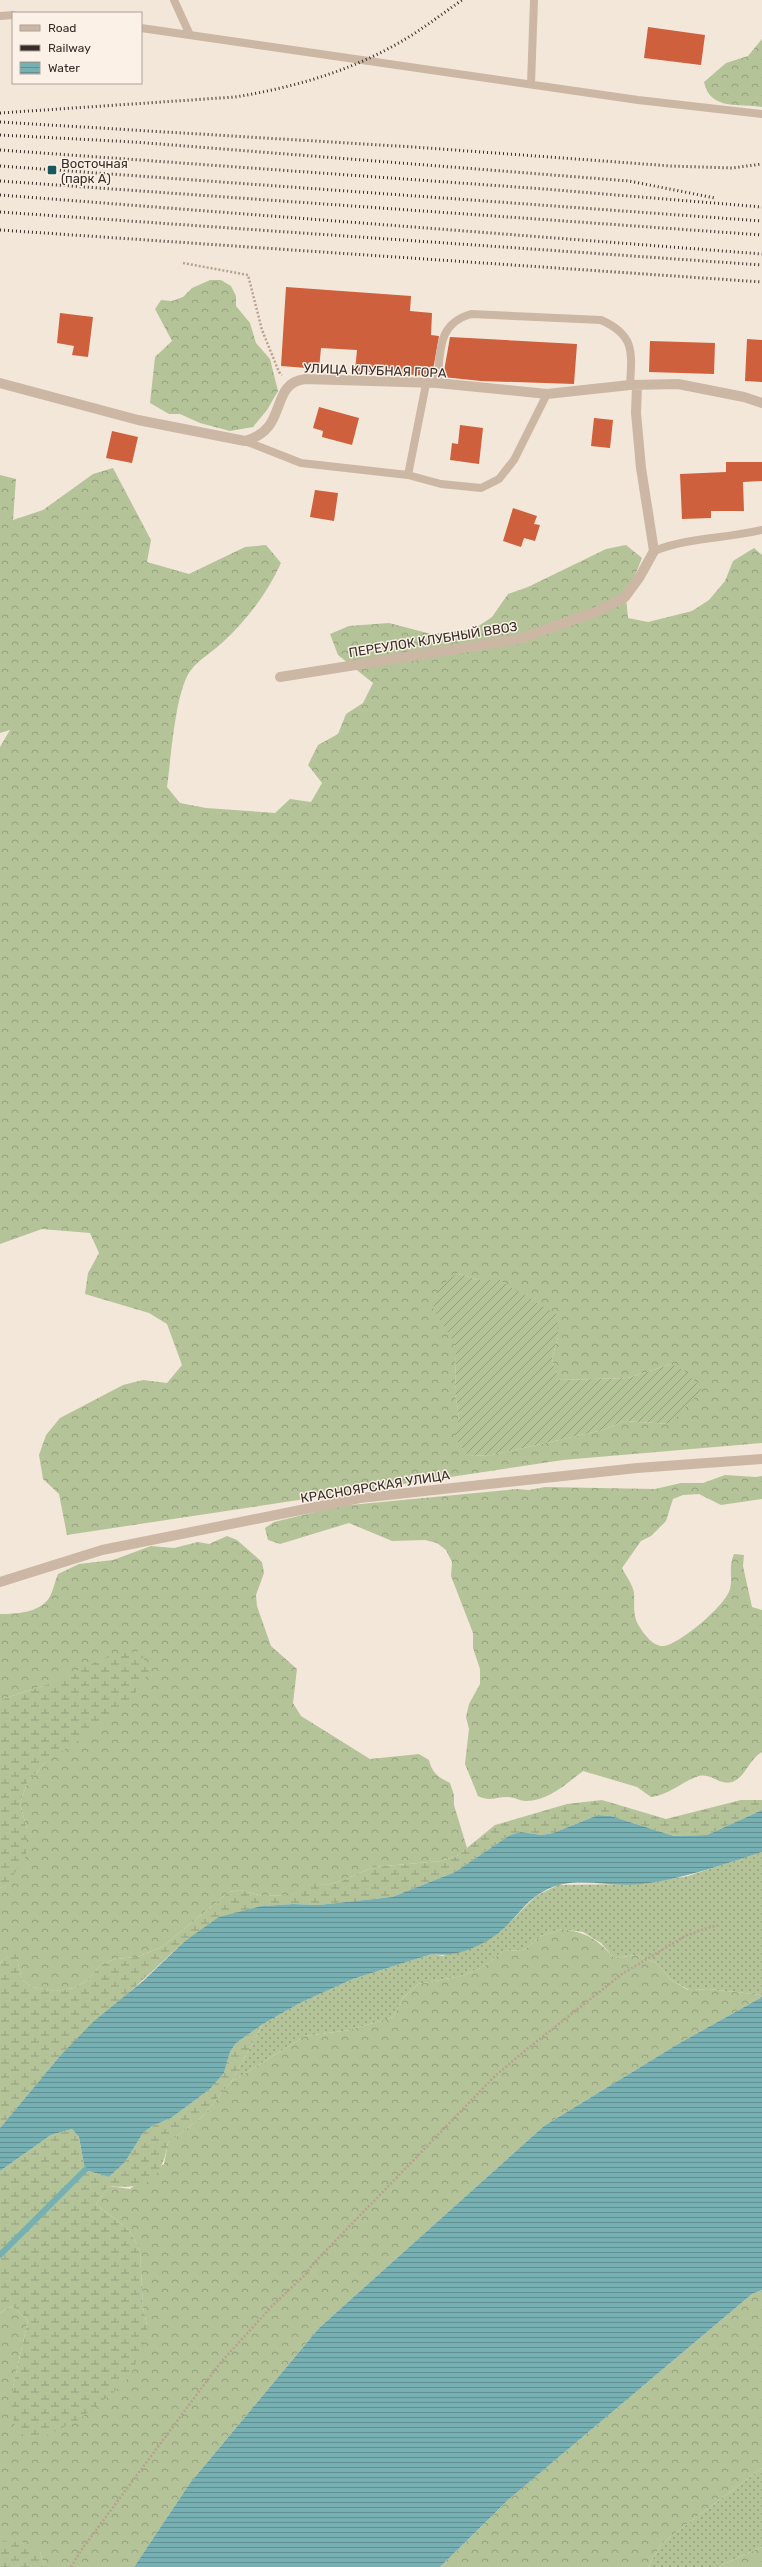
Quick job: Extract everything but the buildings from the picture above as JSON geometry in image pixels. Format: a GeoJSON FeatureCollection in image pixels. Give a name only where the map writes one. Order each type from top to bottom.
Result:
{"type":"FeatureCollection","features":[{"type":"Feature","properties":{"kind":"street","name":"УЛИЦА КЛУБНАЯ ГОРА"},"geometry":{"type":"LineString","coordinates":[[245,441],[256,438],[270,427],[284,390],[293,381],[331,379],[426,384],[437,383],[516,393],[547,394],[634,385],[678,384],[744,397],[762,403]]}},
{"type":"Feature","properties":{"kind":"street"},"geometry":{"type":"LineString","coordinates":[[0,383],[138,420],[245,441]]}},
{"type":"Feature","properties":{"kind":"street"},"geometry":{"type":"LineString","coordinates":[[634,385],[641,468],[654,552]]}},
{"type":"Feature","properties":{"kind":"street","name":"ПЕРЕУЛОК КЛУБНЫЙ ВВОЗ"},"geometry":{"type":"LineString","coordinates":[[280,676],[519,639],[598,612],[624,597],[639,578],[654,552]]}},
{"type":"Feature","properties":{"kind":"street","name":"КРАСНОЯРСКАЯ УЛИЦА"},"geometry":{"type":"LineString","coordinates":[[0,1582],[102,1550],[360,1498],[621,1469],[762,1459]]}},
{"type":"Feature","properties":{"kind":"lane"},"geometry":{"type":"LineString","coordinates":[[174,0],[190,35]]}},
{"type":"Feature","properties":{"kind":"lane"},"geometry":{"type":"LineString","coordinates":[[530,84],[534,0]]}},
{"type":"Feature","properties":{"kind":"lane"},"geometry":{"type":"LineString","coordinates":[[0,16],[12,15]]}},
{"type":"Feature","properties":{"kind":"lane"},"geometry":{"type":"LineString","coordinates":[[142,28],[638,100],[762,114]]}},
{"type":"Feature","properties":{"kind":"lane"},"geometry":{"type":"LineString","coordinates":[[437,383],[443,335],[451,323],[459,318],[471,314],[601,320],[616,326],[625,334],[632,352],[634,385]]}},
{"type":"Feature","properties":{"kind":"lane"},"geometry":{"type":"LineString","coordinates":[[408,475],[426,384]]}},
{"type":"Feature","properties":{"kind":"lane"},"geometry":{"type":"LineString","coordinates":[[245,441],[301,463],[408,475],[441,484],[480,488],[499,479],[514,460],[547,394]]}},
{"type":"Feature","properties":{"kind":"lane"},"geometry":{"type":"LineString","coordinates":[[654,552],[677,542],[734,536],[762,530]]}},
{"type":"Feature","properties":{"kind":"path"},"geometry":{"type":"LineString","coordinates":[[183,263],[248,275],[262,330],[278,372],[293,381]]}},
{"type":"Feature","properties":{"kind":"path"},"geometry":{"type":"LineString","coordinates":[[71,2567],[82,2549],[221,2362],[273,2305],[306,2274],[312,2265],[496,2076],[622,1974],[687,1934],[717,1925]]}},
{"type":"Feature","properties":{"kind":"green space"},"geometry":{"type":"Polygon","coordinates":[[[762,39],[762,107],[727,104],[712,98],[707,91],[704,82],[726,63],[748,56],[762,39]]]}},
{"type":"Feature","properties":{"kind":"green space"},"geometry":{"type":"Polygon","coordinates":[[[210,280],[221,280],[231,286],[236,296],[236,306],[250,323],[256,343],[270,359],[278,391],[267,410],[253,427],[230,431],[200,423],[180,414],[169,414],[150,403],[155,357],[172,341],[155,309],[161,300],[172,301],[183,297],[192,288],[210,280]]]}},
{"type":"Feature","properties":{"kind":"green space"},"geometry":{"type":"Polygon","coordinates":[[[113,468],[151,540],[147,562],[189,574],[245,547],[266,545],[281,563],[270,584],[248,615],[223,642],[198,662],[191,670],[181,693],[174,726],[167,787],[180,803],[206,808],[275,813],[290,799],[311,802],[322,783],[308,765],[318,745],[338,734],[346,714],[363,703],[373,683],[338,655],[330,634],[349,626],[389,623],[431,634],[474,629],[492,617],[508,594],[528,587],[606,549],[626,545],[642,558],[626,597],[628,618],[648,622],[692,611],[709,600],[725,581],[733,561],[754,548],[762,555],[762,1443],[563,1460],[67,1535],[59,1494],[43,1479],[39,1455],[46,1435],[60,1418],[123,1385],[143,1380],[167,1383],[182,1365],[167,1324],[149,1313],[85,1294],[88,1273],[99,1253],[90,1233],[42,1229],[0,1244],[0,747],[10,730],[0,733],[0,475],[16,479],[13,520],[43,510],[93,474],[113,468]],[[458,1273],[455,1393],[459,1416],[456,1438],[468,1456],[492,1455],[603,1430],[624,1421],[670,1424],[671,1364],[628,1378],[558,1380],[552,1359],[558,1337],[500,1280],[478,1280],[458,1273]]]}},
{"type":"Feature","properties":{"kind":"green space"},"geometry":{"type":"Polygon","coordinates":[[[458,1273],[478,1280],[500,1280],[557,1315],[558,1337],[552,1359],[559,1380],[628,1378],[671,1364],[688,1373],[702,1390],[670,1424],[624,1421],[603,1430],[492,1455],[468,1456],[455,1438],[459,1416],[455,1393],[456,1346],[433,1308],[439,1287],[458,1273]]]}},
{"type":"Feature","properties":{"kind":"green space"},"geometry":{"type":"Polygon","coordinates":[[[725,1475],[762,1476],[762,1499],[721,1505],[699,1494],[683,1495],[673,1499],[666,1521],[651,1536],[641,1541],[622,1568],[634,1593],[635,1614],[639,1626],[646,1636],[653,1642],[660,1646],[664,1646],[671,1644],[691,1631],[712,1614],[727,1596],[730,1589],[731,1564],[734,1554],[744,1555],[743,1566],[752,1607],[762,1610],[762,1752],[754,1759],[737,1780],[728,1783],[708,1776],[699,1776],[664,1794],[651,1797],[637,1787],[583,1771],[556,1791],[534,1800],[524,1801],[508,1797],[489,1799],[478,1796],[465,1764],[469,1729],[466,1717],[469,1704],[480,1684],[480,1669],[473,1648],[473,1633],[451,1576],[452,1562],[446,1550],[437,1543],[425,1540],[392,1541],[349,1523],[280,1544],[268,1540],[265,1528],[274,1522],[340,1506],[517,1489],[529,1490],[545,1487],[655,1489],[681,1483],[703,1483],[725,1475]]]}},
{"type":"Feature","properties":{"kind":"green space"},"geometry":{"type":"Polygon","coordinates":[[[227,1536],[237,1540],[262,1562],[264,1573],[256,1595],[257,1606],[271,1646],[297,1669],[293,1703],[301,1716],[370,1759],[419,1754],[429,1760],[436,1774],[450,1783],[454,1795],[454,1805],[467,1848],[457,1856],[441,1861],[374,1867],[341,1881],[326,1885],[311,1884],[292,1895],[263,1896],[240,1890],[229,1892],[162,1947],[137,1957],[115,1959],[102,1964],[86,1981],[74,1988],[55,1991],[33,1987],[22,1980],[16,1955],[5,1958],[0,1963],[0,1888],[6,1886],[27,1829],[20,1804],[27,1783],[46,1762],[48,1684],[0,1700],[0,1614],[27,1612],[39,1607],[49,1598],[58,1574],[79,1564],[113,1560],[151,1546],[174,1548],[198,1542],[209,1544],[227,1536]]]}},
{"type":"Feature","properties":{"kind":"green space"},"geometry":{"type":"Polygon","coordinates":[[[141,1651],[149,1672],[124,1710],[46,1762],[27,1783],[20,1804],[27,1829],[26,1856],[6,1886],[0,1888],[0,1700],[48,1684],[111,1655],[141,1651]]]}},
{"type":"Feature","properties":{"kind":"green space"},"geometry":{"type":"Polygon","coordinates":[[[602,1800],[666,1819],[741,1800],[762,1800],[762,1810],[707,1835],[674,1836],[611,1816],[598,1815],[553,1833],[542,1835],[521,1832],[510,1835],[455,1872],[392,1897],[318,1905],[293,1904],[262,1906],[185,1941],[59,2057],[0,2128],[0,1963],[5,1958],[16,1954],[22,1980],[33,1987],[55,1991],[74,1988],[86,1981],[102,1964],[115,1959],[137,1957],[162,1947],[229,1892],[240,1890],[263,1896],[292,1895],[311,1883],[326,1885],[341,1881],[374,1867],[441,1861],[457,1856],[495,1825],[567,1804],[602,1800]]]}},
{"type":"Feature","properties":{"kind":"green space"},"geometry":{"type":"Polygon","coordinates":[[[762,1852],[762,1995],[709,1989],[689,1990],[670,1979],[657,1963],[636,1955],[614,1958],[601,1943],[583,1932],[562,1929],[541,1936],[524,1950],[503,1951],[483,1967],[461,1976],[418,1984],[403,1998],[393,2017],[350,2030],[305,2036],[231,2082],[263,2024],[300,2003],[353,1979],[432,1954],[443,1956],[501,1931],[536,1896],[558,1885],[641,1884],[688,1876],[762,1852]]]}},
{"type":"Feature","properties":{"kind":"green space"},"geometry":{"type":"Polygon","coordinates":[[[562,1929],[579,1933],[591,1938],[614,1958],[636,1955],[657,1963],[670,1979],[688,1990],[709,1989],[762,1995],[762,1997],[678,2044],[544,2126],[319,2328],[190,2483],[134,2567],[44,2567],[40,2551],[0,2542],[0,2313],[12,2306],[28,2320],[13,2387],[148,2330],[143,2307],[140,2251],[130,2231],[96,2204],[109,2186],[130,2189],[164,2164],[168,2143],[203,2116],[231,2082],[305,2036],[350,2030],[393,2017],[403,1998],[418,1984],[461,1976],[483,1967],[503,1951],[524,1950],[541,1936],[562,1929]]]}},
{"type":"Feature","properties":{"kind":"green space"},"geometry":{"type":"Polygon","coordinates":[[[263,2024],[231,2082],[203,2116],[168,2143],[165,2156],[156,2174],[150,2180],[142,2184],[122,2187],[109,2186],[96,2204],[130,2231],[140,2251],[143,2307],[148,2330],[131,2375],[116,2390],[78,2420],[35,2441],[16,2431],[11,2411],[13,2387],[28,2320],[12,2306],[0,2313],[0,2171],[51,2135],[72,2129],[79,2137],[85,2170],[109,2177],[125,2162],[143,2133],[152,2126],[171,2118],[210,2089],[224,2073],[230,2052],[236,2043],[263,2024]]]}},
{"type":"Feature","properties":{"kind":"green space"},"geometry":{"type":"Polygon","coordinates":[[[762,2290],[762,2468],[662,2543],[648,2567],[440,2567],[508,2500],[752,2294],[762,2290]]]}},
{"type":"Feature","properties":{"kind":"green space"},"geometry":{"type":"Polygon","coordinates":[[[762,2468],[762,2547],[717,2567],[648,2567],[662,2543],[762,2468]]]}},
{"type":"Feature","properties":{"kind":"green space"},"geometry":{"type":"Polygon","coordinates":[[[19,2540],[40,2551],[44,2567],[0,2567],[0,2542],[19,2540]]]}},
{"type":"Feature","properties":{"kind":"green space"},"geometry":{"type":"Polygon","coordinates":[[[762,2547],[762,2567],[717,2567],[762,2547]]]}},
{"type":"Feature","properties":{"kind":"water"},"geometry":{"type":"Polygon","coordinates":[[[762,1810],[762,1852],[702,1871],[657,1882],[630,1885],[568,1883],[557,1886],[546,1890],[533,1898],[507,1926],[477,1946],[468,1950],[450,1954],[432,1954],[353,1979],[300,2003],[263,2024],[236,2043],[230,2052],[224,2073],[210,2089],[171,2118],[152,2126],[143,2133],[125,2162],[109,2177],[85,2170],[79,2137],[72,2129],[51,2135],[0,2171],[0,2128],[59,2057],[93,2022],[143,1981],[185,1941],[219,1917],[262,1906],[293,1904],[318,1905],[392,1897],[455,1872],[510,1835],[521,1832],[542,1835],[553,1833],[598,1815],[611,1816],[674,1836],[707,1835],[762,1810]]]}},
{"type":"Feature","properties":{"kind":"water"},"geometry":{"type":"Polygon","coordinates":[[[762,1997],[762,2290],[752,2294],[508,2500],[440,2567],[134,2567],[190,2483],[319,2328],[544,2126],[678,2044],[762,1997]]]}},
{"type":"Feature","properties":{"kind":"waterway"},"geometry":{"type":"LineString","coordinates":[[0,2255],[85,2170]]}},
{"type":"Feature","properties":{"kind":"railway"},"geometry":{"type":"LineString","coordinates":[[0,113],[235,97],[281,88],[326,75],[370,58],[412,35],[462,0]]}},
{"type":"Feature","properties":{"kind":"railway"},"geometry":{"type":"LineString","coordinates":[[0,122],[414,147],[671,166],[732,168],[762,164]]}},
{"type":"Feature","properties":{"kind":"railway"},"geometry":{"type":"LineString","coordinates":[[0,135],[134,142],[629,181],[715,198]]}},
{"type":"Feature","properties":{"kind":"railway"},"geometry":{"type":"LineString","coordinates":[[0,150],[544,189],[762,207]]}},
{"type":"Feature","properties":{"kind":"railway"},"geometry":{"type":"LineString","coordinates":[[0,166],[762,221]]}},
{"type":"Feature","properties":{"kind":"railway"},"geometry":{"type":"LineString","coordinates":[[0,181],[762,235]]}},
{"type":"Feature","properties":{"kind":"railway"},"geometry":{"type":"LineString","coordinates":[[0,195],[762,254]]}},
{"type":"Feature","properties":{"kind":"railway"},"geometry":{"type":"LineString","coordinates":[[0,212],[762,265]]}},
{"type":"Feature","properties":{"kind":"railway"},"geometry":{"type":"LineString","coordinates":[[0,230],[762,282]]}},
{"type":"Feature","properties":{"kind":"place","name":"Восточная (парк А)"},"geometry":{"type":"Point","coordinates":[52,170]}}]}
